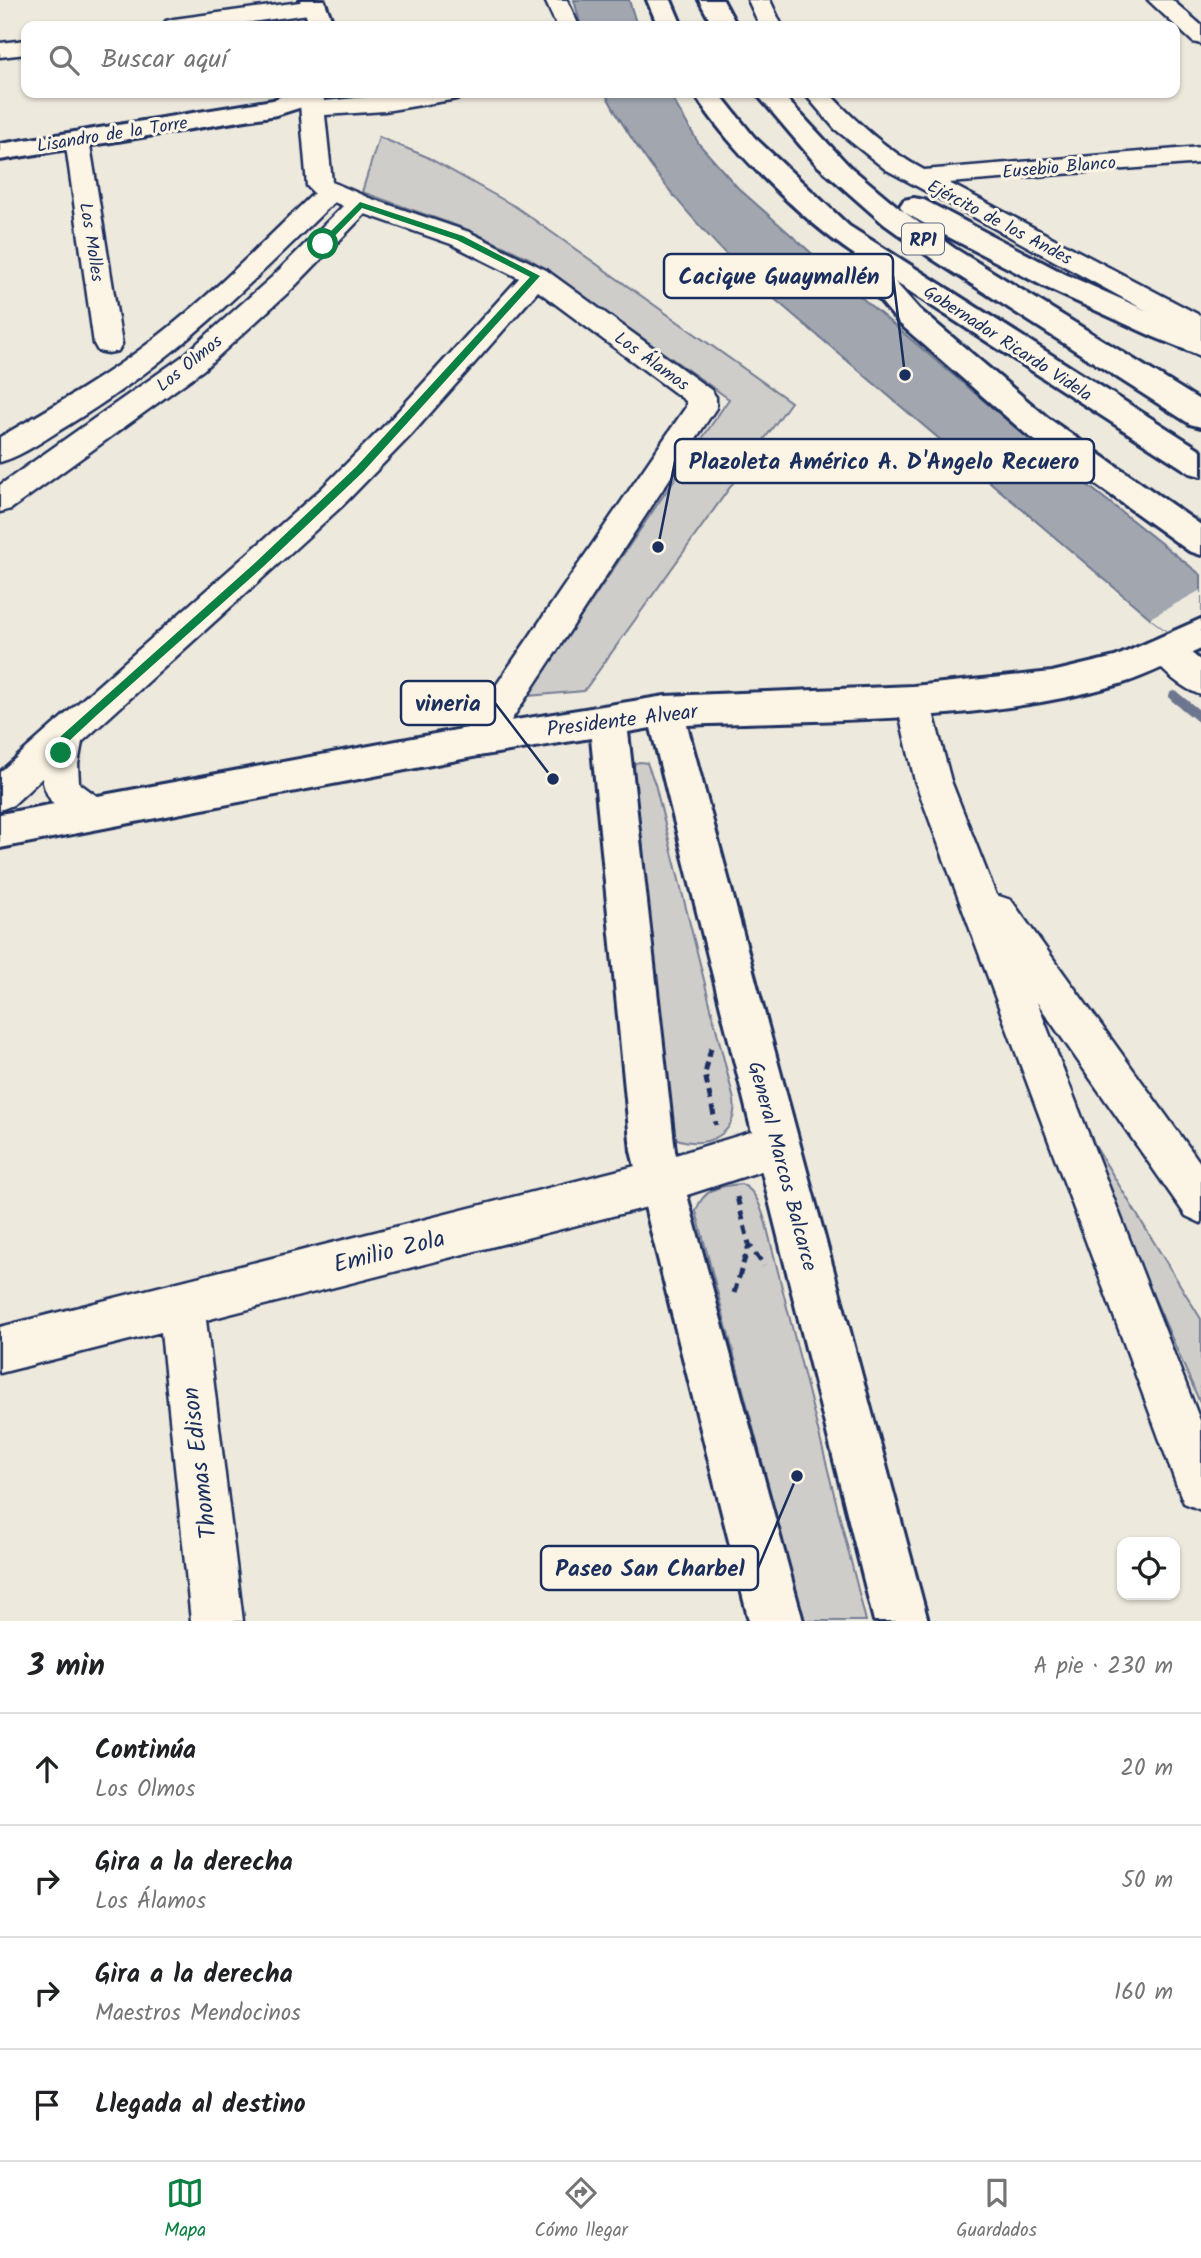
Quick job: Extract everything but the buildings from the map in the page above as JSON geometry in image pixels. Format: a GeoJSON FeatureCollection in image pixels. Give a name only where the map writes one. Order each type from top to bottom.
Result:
{"type":"FeatureCollection","features":[{"type":"Feature","properties":{"kind":"main road"},"geometry":{"type":"LineString","coordinates":[[711,0],[722,21]]}},
{"type":"Feature","properties":{"kind":"main road"},"geometry":{"type":"LineString","coordinates":[[735,0],[740,21]]}},
{"type":"Feature","properties":{"kind":"main road","name":"Lisandro de la Torre"},"geometry":{"type":"LineString","coordinates":[[0,152],[276,107],[304,98]]}},
{"type":"Feature","properties":{"kind":"main road","name":"Gobernador Ricardo Videla"},"geometry":{"type":"LineString","coordinates":[[710,98],[745,143],[839,232],[1201,465]]}},
{"type":"Feature","properties":{"kind":"main road","name":"Gobernador Ricardo Videla"},"geometry":{"type":"LineString","coordinates":[[772,98],[822,153],[866,196],[944,254],[1201,416]]}},
{"type":"Feature","properties":{"kind":"main road"},"geometry":{"type":"LineString","coordinates":[[822,153],[970,238],[1104,305],[1201,346]]}},
{"type":"Feature","properties":{"kind":"main road"},"geometry":{"type":"LineString","coordinates":[[839,232],[876,280],[919,325],[1037,426],[1201,542]]}},
{"type":"Feature","properties":{"kind":"main road","name":"Presidente Alvear"},"geometry":{"type":"LineString","coordinates":[[0,831],[478,741],[666,710],[913,701],[1052,687],[1123,669],[1182,642]]}},
{"type":"Feature","properties":{"kind":"main road","name":"General Marcos Balcarce"},"geometry":{"type":"LineString","coordinates":[[666,710],[901,1621]]}},
{"type":"Feature","properties":{"kind":"main road"},"geometry":{"type":"LineString","coordinates":[[608,718],[649,1119],[659,1182],[776,1621]]}},
{"type":"Feature","properties":{"kind":"street"},"geometry":{"type":"LineString","coordinates":[[556,0],[566,21]]}},
{"type":"Feature","properties":{"kind":"street"},"geometry":{"type":"LineString","coordinates":[[1159,0],[1201,37]]}},
{"type":"Feature","properties":{"kind":"street"},"geometry":{"type":"LineString","coordinates":[[766,1],[770,21]]}},
{"type":"Feature","properties":{"kind":"street"},"geometry":{"type":"LineString","coordinates":[[221,21],[316,11]]}},
{"type":"Feature","properties":{"kind":"street"},"geometry":{"type":"LineString","coordinates":[[0,50],[21,48]]}},
{"type":"Feature","properties":{"kind":"street"},"geometry":{"type":"LineString","coordinates":[[310,98],[320,186],[330,192]]}},
{"type":"Feature","properties":{"kind":"street"},"geometry":{"type":"LineString","coordinates":[[329,98],[385,104],[421,98]]}},
{"type":"Feature","properties":{"kind":"street","name":"Ejército de los Andes"},"geometry":{"type":"LineString","coordinates":[[821,98],[870,147],[918,178],[1201,328]]}},
{"type":"Feature","properties":{"kind":"street","name":"Los Molles"},"geometry":{"type":"LineString","coordinates":[[77,139],[108,344]]}},
{"type":"Feature","properties":{"kind":"street","name":"Eusebio Blanco"},"geometry":{"type":"LineString","coordinates":[[918,178],[1201,155]]}},
{"type":"Feature","properties":{"kind":"street","name":"Los Álamos"},"geometry":{"type":"LineString","coordinates":[[330,192],[460,238],[536,276],[701,397],[701,408],[478,741]]}},
{"type":"Feature","properties":{"kind":"street","name":"Los Olmos"},"geometry":{"type":"LineString","coordinates":[[0,451],[99,392],[172,340],[330,192]]}},
{"type":"Feature","properties":{"kind":"street","name":"Los Olmos"},"geometry":{"type":"LineString","coordinates":[[0,501],[193,363],[282,283],[360,204]]}},
{"type":"Feature","properties":{"kind":"street"},"geometry":{"type":"LineString","coordinates":[[0,794],[65,739],[341,488],[400,428],[536,276]]}},
{"type":"Feature","properties":{"kind":"street"},"geometry":{"type":"LineString","coordinates":[[1182,642],[1201,681]]}},
{"type":"Feature","properties":{"kind":"street"},"geometry":{"type":"LineString","coordinates":[[913,701],[933,781],[1201,1486]]}},
{"type":"Feature","properties":{"kind":"street"},"geometry":{"type":"LineString","coordinates":[[65,739],[59,767],[63,792],[75,805],[92,813]]}},
{"type":"Feature","properties":{"kind":"street"},"geometry":{"type":"LineString","coordinates":[[966,869],[1201,1200]]}},
{"type":"Feature","properties":{"kind":"street","name":"Emilio Zola"},"geometry":{"type":"LineString","coordinates":[[0,1350],[659,1182],[777,1145]]}},
{"type":"Feature","properties":{"kind":"street","name":"Thomas Edison"},"geometry":{"type":"LineString","coordinates":[[181,1304],[217,1621]]}},
{"type":"Feature","properties":{"kind":"shaded area"},"geometry":{"type":"Polygon","coordinates":[[[574,0],[629,0],[635,21],[580,21],[574,0]]]}},
{"type":"Feature","properties":{"kind":"shaded area"},"geometry":{"type":"Polygon","coordinates":[[[608,98],[672,98],[699,144],[738,188],[870,305],[1027,437],[1201,575],[1201,657],[1150,618],[744,273],[668,188],[608,98]]]}},
{"type":"Feature","properties":{"kind":"shaded area"},"geometry":{"type":"Polygon","coordinates":[[[379,137],[425,156],[516,207],[791,402],[584,691],[527,696],[729,399],[529,258],[466,229],[362,192],[379,137]]]}},
{"type":"Feature","properties":{"kind":"shaded area"},"geometry":{"type":"Polygon","coordinates":[[[635,763],[647,763],[655,784],[734,1100],[734,1112],[726,1130],[719,1136],[700,1142],[677,1139],[670,1125],[638,836],[633,770],[635,763]]]}},
{"type":"Feature","properties":{"kind":"shaded area"},"geometry":{"type":"Polygon","coordinates":[[[1070,1105],[1201,1319],[1201,1405],[1070,1105]]]}},
{"type":"Feature","properties":{"kind":"shaded area"},"geometry":{"type":"Polygon","coordinates":[[[741,1184],[755,1196],[766,1224],[866,1621],[804,1621],[696,1211],[703,1198],[713,1190],[741,1184]]]}},
{"type":"Feature","properties":{"kind":"pier"},"geometry":{"type":"Polygon","coordinates":[[[1201,590],[1201,657],[1150,618],[1201,590]]]}},
{"type":"Feature","properties":{"kind":"waterway"},"geometry":{"type":"LineString","coordinates":[[1174,696],[1201,718]]}},
{"type":"Feature","properties":{"kind":"place","name":"Cacique Guaymallén"},"geometry":{"type":"Point","coordinates":[905,375]}},
{"type":"Feature","properties":{"kind":"place","name":"Plazoleta Américo A. D'Angelo Recuero"},"geometry":{"type":"Point","coordinates":[658,547]}},
{"type":"Feature","properties":{"kind":"place","name":"vineria"},"geometry":{"type":"Point","coordinates":[553,779]}},
{"type":"Feature","properties":{"kind":"place","name":"Paseo San Charbel"},"geometry":{"type":"Point","coordinates":[797,1476]}},
{"type":"Feature","properties":{"kind":"route"},"geometry":{"type":"LineString","coordinates":[[61,753],[65,739],[93,712],[260,564],[360,469],[536,276],[460,238],[360,204],[323,244]]}}]}
